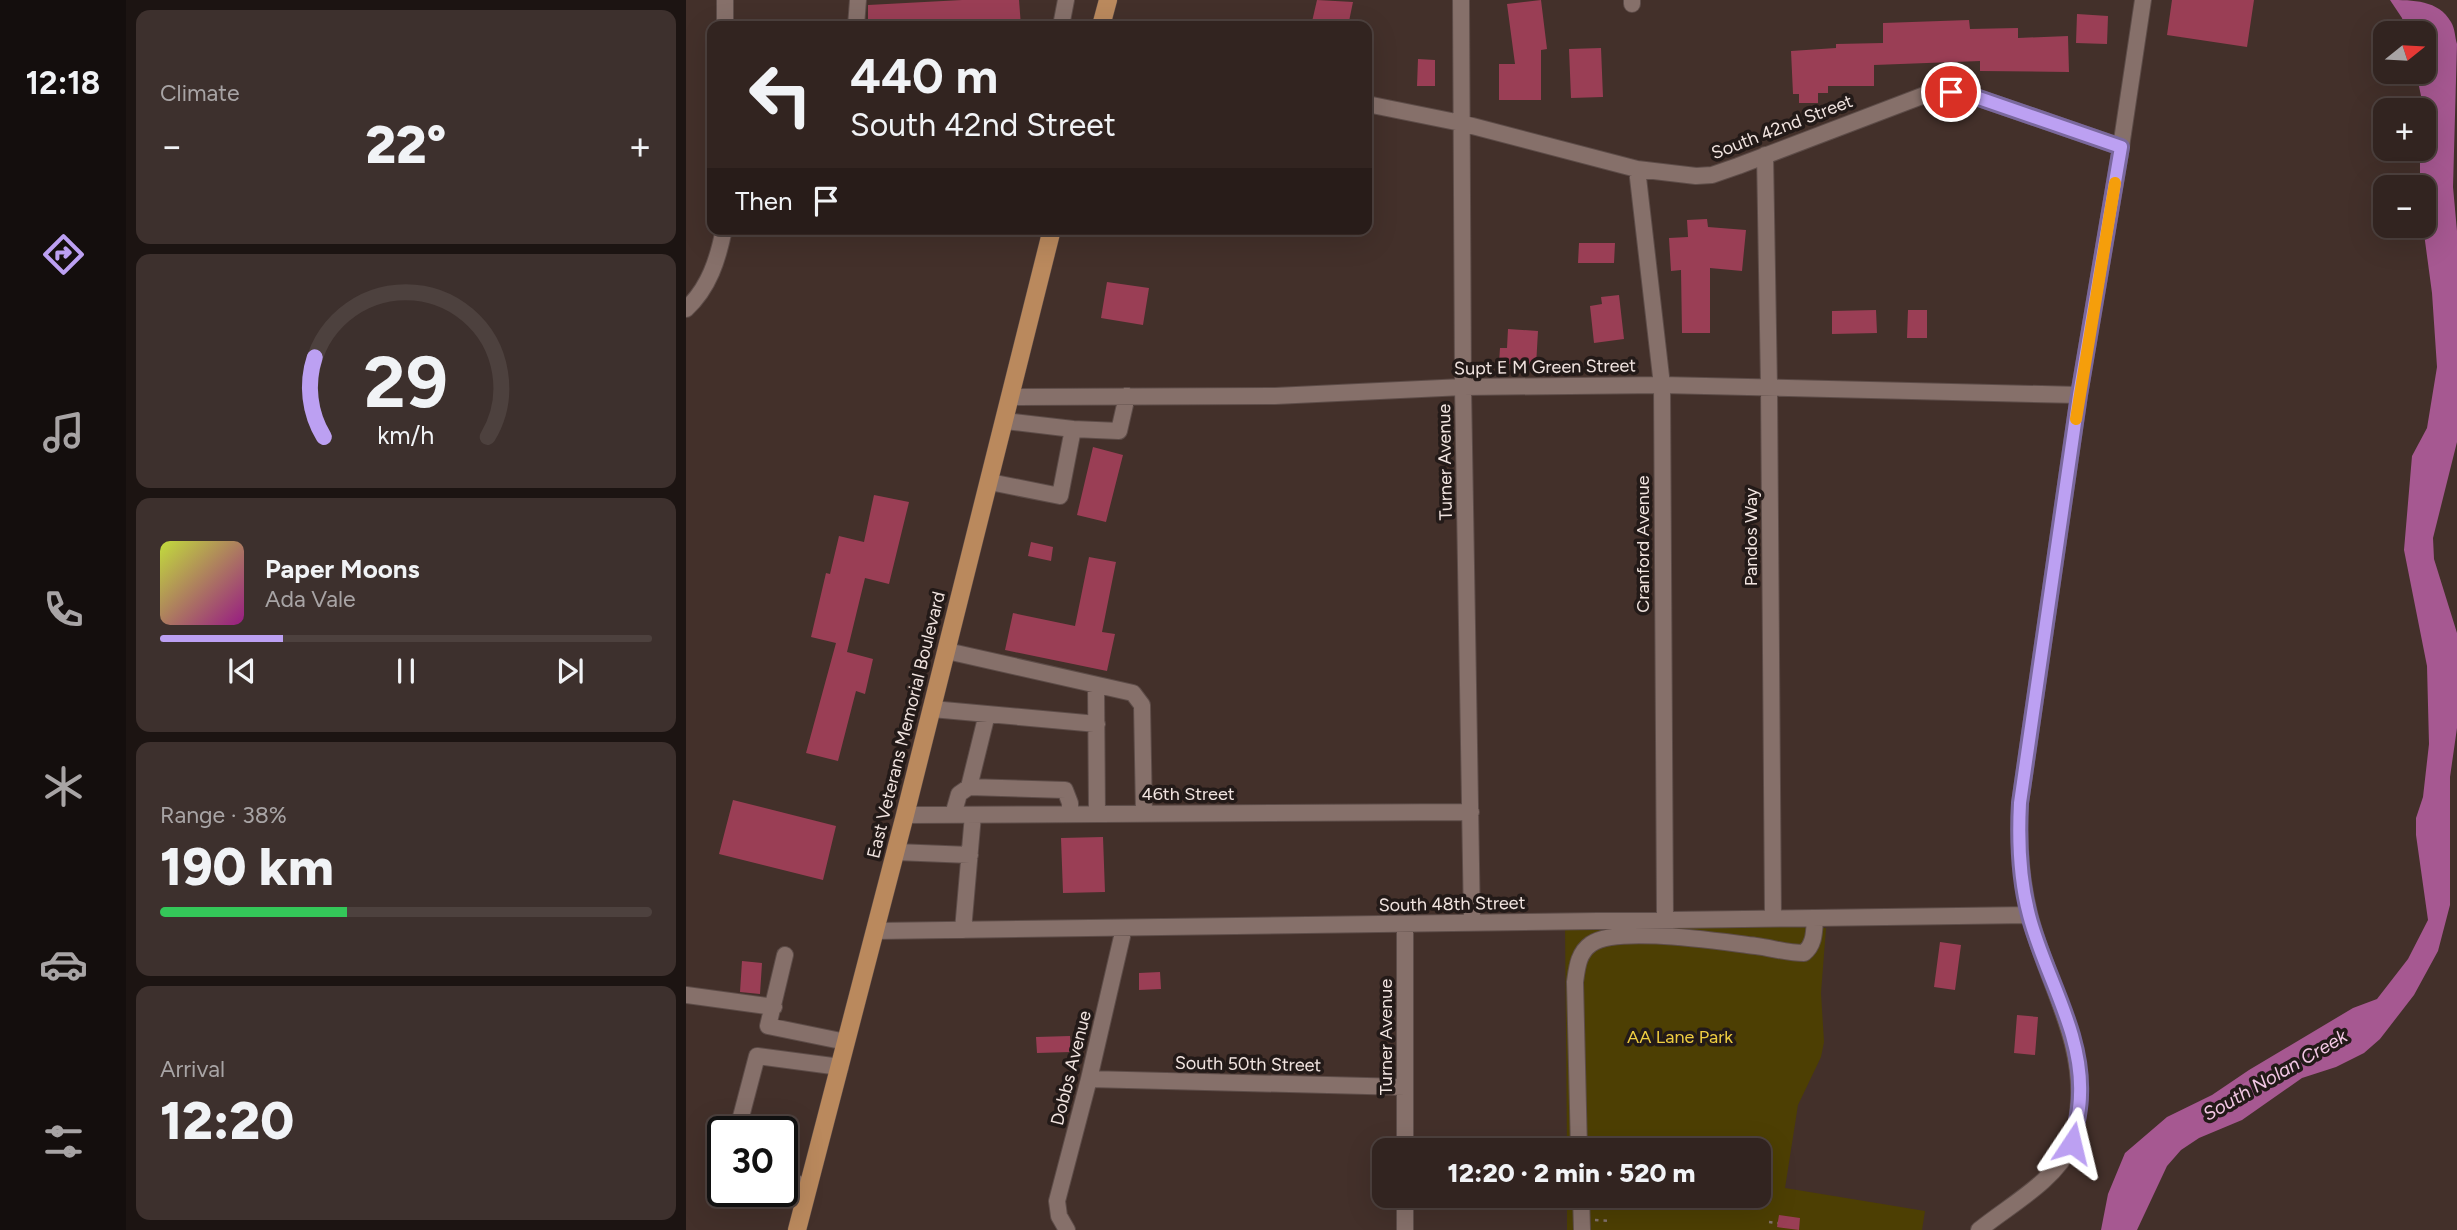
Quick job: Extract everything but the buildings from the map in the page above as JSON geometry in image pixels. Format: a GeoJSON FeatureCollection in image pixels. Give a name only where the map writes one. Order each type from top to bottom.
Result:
{"type":"FeatureCollection","features":[{"type":"Feature","properties":{"kind":"main road"},"geometry":{"type":"LineString","coordinates":[[1102,21],[1108,0]]}},
{"type":"Feature","properties":{"kind":"main road","name":"East Veterans Memorial Boulevard"},"geometry":{"type":"LineString","coordinates":[[797,1230],[1012,397],[1051,235]]}},
{"type":"Feature","properties":{"kind":"street"},"geometry":{"type":"LineString","coordinates":[[725,0],[725,21]]}},
{"type":"Feature","properties":{"kind":"street"},"geometry":{"type":"LineString","coordinates":[[856,21],[858,0]]}},
{"type":"Feature","properties":{"kind":"street"},"geometry":{"type":"LineString","coordinates":[[1062,21],[1066,0]]}},
{"type":"Feature","properties":{"kind":"street","name":"Turner Avenue"},"geometry":{"type":"LineString","coordinates":[[1461,0],[1463,387],[1472,923]]}},
{"type":"Feature","properties":{"kind":"street"},"geometry":{"type":"LineString","coordinates":[[1979,1230],[2044,1180],[2072,1143],[2077,1123],[2080,1094],[2074,1042],[2029,915],[2019,860],[2020,803],[2079,395],[2143,0]]}},
{"type":"Feature","properties":{"kind":"street","name":"South 42nd Street"},"geometry":{"type":"LineString","coordinates":[[1372,105],[1461,123],[1637,169],[1670,174],[1712,175],[1935,91],[1970,95],[2121,147]]}},
{"type":"Feature","properties":{"kind":"street","name":"Pandos Way"},"geometry":{"type":"LineString","coordinates":[[1765,155],[1773,918]]}},
{"type":"Feature","properties":{"kind":"street","name":"Cranford Avenue"},"geometry":{"type":"LineString","coordinates":[[1637,169],[1662,385],[1665,920]]}},
{"type":"Feature","properties":{"kind":"street"},"geometry":{"type":"LineString","coordinates":[[686,309],[700,296],[719,256],[723,235]]}},
{"type":"Feature","properties":{"kind":"street","name":"Supt E M Green Street"},"geometry":{"type":"LineString","coordinates":[[1012,397],[1275,396],[1463,387],[1662,385],[2079,395]]}},
{"type":"Feature","properties":{"kind":"street"},"geometry":{"type":"LineString","coordinates":[[1005,421],[1119,431],[1127,396]]}},
{"type":"Feature","properties":{"kind":"street"},"geometry":{"type":"LineString","coordinates":[[990,482],[1060,496],[1073,429]]}},
{"type":"Feature","properties":{"kind":"street"},"geometry":{"type":"LineString","coordinates":[[947,651],[1133,693],[1142,705],[1144,814]]}},
{"type":"Feature","properties":{"kind":"street"},"geometry":{"type":"LineString","coordinates":[[1096,685],[1097,814]]}},
{"type":"Feature","properties":{"kind":"street"},"geometry":{"type":"LineString","coordinates":[[932,709],[1097,724]]}},
{"type":"Feature","properties":{"kind":"street"},"geometry":{"type":"LineString","coordinates":[[969,787],[987,714]]}},
{"type":"Feature","properties":{"kind":"street"},"geometry":{"type":"LineString","coordinates":[[953,815],[959,794],[969,787],[1065,790],[1070,803],[1070,814]]}},
{"type":"Feature","properties":{"kind":"street","name":"46th Street"},"geometry":{"type":"LineString","coordinates":[[905,815],[1471,812]]}},
{"type":"Feature","properties":{"kind":"street"},"geometry":{"type":"LineString","coordinates":[[963,930],[973,815]]}},
{"type":"Feature","properties":{"kind":"street"},"geometry":{"type":"LineString","coordinates":[[896,852],[970,855]]}},
{"type":"Feature","properties":{"kind":"street","name":"South 48th Street"},"geometry":{"type":"LineString","coordinates":[[875,931],[2029,915]]}},
{"type":"Feature","properties":{"kind":"street"},"geometry":{"type":"LineString","coordinates":[[1579,1138],[1575,982],[1578,960],[1591,943],[1618,936],[1671,937],[1804,953],[1813,941],[1815,918]]}},
{"type":"Feature","properties":{"kind":"street"},"geometry":{"type":"LineString","coordinates":[[1579,921],[1583,952]]}},
{"type":"Feature","properties":{"kind":"street","name":"Turner Avenue"},"geometry":{"type":"LineString","coordinates":[[1405,924],[1405,1138]]}},
{"type":"Feature","properties":{"kind":"street","name":"Dobbs Avenue"},"geometry":{"type":"LineString","coordinates":[[1063,1223],[1057,1208],[1060,1186],[1089,1079],[1124,928]]}},
{"type":"Feature","properties":{"kind":"street"},"geometry":{"type":"LineString","coordinates":[[785,954],[768,1026],[846,1042]]}},
{"type":"Feature","properties":{"kind":"street"},"geometry":{"type":"LineString","coordinates":[[686,995],[774,1007]]}},
{"type":"Feature","properties":{"kind":"street"},"geometry":{"type":"LineString","coordinates":[[741,1116],[757,1056],[839,1067]]}},
{"type":"Feature","properties":{"kind":"street","name":"South 50th Street"},"geometry":{"type":"LineString","coordinates":[[1089,1079],[1405,1087]]}},
{"type":"Feature","properties":{"kind":"street"},"geometry":{"type":"LineString","coordinates":[[798,1185],[808,1188]]}},
{"type":"Feature","properties":{"kind":"street"},"geometry":{"type":"LineString","coordinates":[[1405,1208],[1405,1230]]}},
{"type":"Feature","properties":{"kind":"street"},"geometry":{"type":"LineString","coordinates":[[1581,1208],[1582,1230]]}},
{"type":"Feature","properties":{"kind":"path"},"geometry":{"type":"LineString","coordinates":[[1769,1222],[1778,1223]]}},
{"type":"Feature","properties":{"kind":"green space","name":"AA Lane Park"},"geometry":{"type":"Polygon","coordinates":[[[1565,921],[1826,928],[1821,993],[1824,1042],[1821,1057],[1798,1105],[1785,1188],[1925,1211],[1922,1230],[1567,1230],[1567,1208],[1771,1208],[1771,1138],[1567,1138],[1565,921]]]}},
{"type":"Feature","properties":{"kind":"water","name":"South Nolan Creek"},"geometry":{"type":"Polygon","coordinates":[[[2390,0],[2432,5],[2440,9],[2452,24],[2457,44],[2453,187],[2457,231],[2457,442],[2433,538],[2434,559],[2457,633],[2457,728],[2450,777],[2450,905],[2438,951],[2414,995],[2380,1039],[2364,1053],[2336,1067],[2302,1078],[2242,1120],[2199,1138],[2181,1150],[2167,1166],[2137,1230],[2101,1230],[2108,1194],[2125,1153],[2167,1117],[2212,1095],[2353,1008],[2377,999],[2408,959],[2428,920],[2416,835],[2416,818],[2423,797],[2429,744],[2427,666],[2404,550],[2412,456],[2427,428],[2437,367],[2425,238],[2436,238],[2436,175],[2420,175],[2420,161],[2436,161],[2436,98],[2421,98],[2419,84],[2436,84],[2436,21],[2403,21],[2390,0]]]}},
{"type":"Feature","properties":{"kind":"slow traffic"},"geometry":{"type":"LineString","coordinates":[[2076,419],[2115,183]]}},
{"type":"Feature","properties":{"kind":"route"},"geometry":{"type":"LineString","coordinates":[[1951,92],[1970,95],[2121,147],[2079,395],[2018,832],[2019,860],[2029,915],[2074,1042],[2079,1070],[2080,1094],[2072,1143]]}}]}
